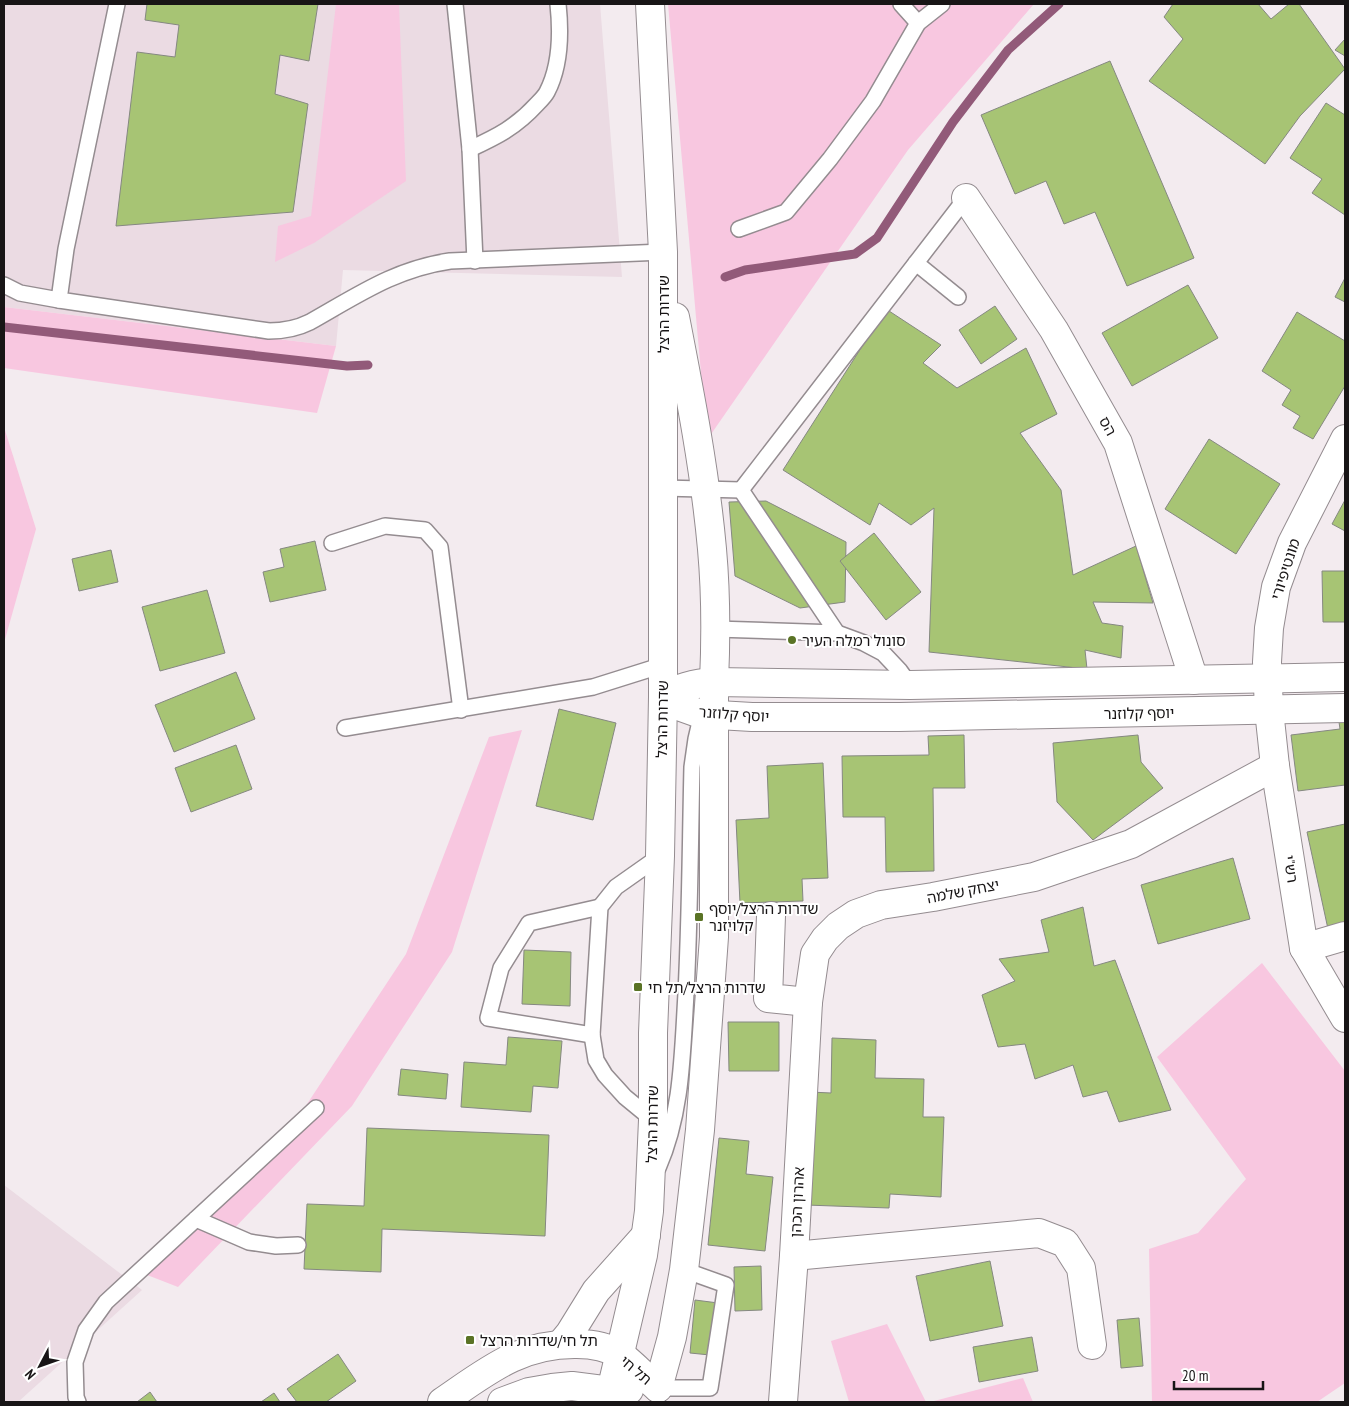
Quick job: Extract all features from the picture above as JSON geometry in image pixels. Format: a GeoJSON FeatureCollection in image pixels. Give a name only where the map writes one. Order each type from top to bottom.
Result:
{"type":"FeatureCollection","features":[{"type":"Feature","properties":{"kind":"street","name":"שדרות הרצל"},"geometry":{"type":"LineString","coordinates":[[611,1391],[646,1235],[653,1120],[653,1033],[660,856],[663,697],[663,252],[650,4]]}},
{"type":"Feature","properties":{"kind":"street","name":"הס"},"geometry":{"type":"LineString","coordinates":[[966,198],[1054,330],[1118,443],[1194,680]]}},
{"type":"Feature","properties":{"kind":"street","name":"שדרות הרצל"},"geometry":{"type":"LineString","coordinates":[[658,1388],[672,1337],[684,1270],[700,1130],[714,937],[708,715],[714,682],[716,629],[712,550],[706,489],[663,252]]}},
{"type":"Feature","properties":{"kind":"street","name":"מונטיפיורי"},"geometry":{"type":"LineString","coordinates":[[1269,710],[1269,628],[1276,587],[1292,542],[1345,439]]}},
{"type":"Feature","properties":{"kind":"street","name":"יוסף קלוזנר"},"geometry":{"type":"LineString","coordinates":[[1345,677],[910,685],[714,682],[695,683],[663,697],[678,706],[708,715],[752,717],[899,717],[1345,708]]}},
{"type":"Feature","properties":{"kind":"street","name":"רש\"י"},"geometry":{"type":"LineString","coordinates":[[1269,710],[1275,766],[1304,948],[1345,1018]]}},
{"type":"Feature","properties":{"kind":"street","name":"יצחק שלמה"},"geometry":{"type":"LineString","coordinates":[[808,1002],[815,954],[825,938],[838,926],[856,914],[881,905],[932,898],[1034,877],[1131,844],[1275,766]]}},
{"type":"Feature","properties":{"kind":"street"},"geometry":{"type":"LineString","coordinates":[[771,916],[768,998],[808,1002]]}},
{"type":"Feature","properties":{"kind":"street"},"geometry":{"type":"LineString","coordinates":[[1304,948],[1345,936]]}},
{"type":"Feature","properties":{"kind":"street","name":"אהרון הכהן"},"geometry":{"type":"LineString","coordinates":[[783,1402],[794,1256],[808,1002]]}},
{"type":"Feature","properties":{"kind":"street"},"geometry":{"type":"LineString","coordinates":[[794,1256],[1039,1234],[1065,1243],[1081,1268],[1092,1345]]}},
{"type":"Feature","properties":{"kind":"street"},"geometry":{"type":"LineString","coordinates":[[562,1344],[596,1291],[646,1235]]}},
{"type":"Feature","properties":{"kind":"street","name":"תל חי"},"geometry":{"type":"LineString","coordinates":[[442,1402],[508,1359],[537,1348],[562,1344],[599,1346],[620,1355],[658,1388]]}},
{"type":"Feature","properties":{"kind":"street","name":"תל חי"},"geometry":{"type":"LineString","coordinates":[[502,1402],[528,1392],[572,1386],[611,1391],[658,1388]]}},
{"type":"Feature","properties":{"kind":"lane"},"geometry":{"type":"LineString","coordinates":[[58,300],[68,240],[117,4]]}},
{"type":"Feature","properties":{"kind":"lane"},"geometry":{"type":"LineString","coordinates":[[455,4],[470,149],[475,261]]}},
{"type":"Feature","properties":{"kind":"lane"},"geometry":{"type":"LineString","coordinates":[[470,149],[501,135],[528,114],[547,93],[558,61],[560,22],[558,4]]}},
{"type":"Feature","properties":{"kind":"lane"},"geometry":{"type":"LineString","coordinates":[[901,4],[918,23]]}},
{"type":"Feature","properties":{"kind":"lane"},"geometry":{"type":"LineString","coordinates":[[739,229],[786,212],[830,159],[873,101],[918,23],[942,4]]}},
{"type":"Feature","properties":{"kind":"lane"},"geometry":{"type":"LineString","coordinates":[[741,490],[966,198]]}},
{"type":"Feature","properties":{"kind":"lane"},"geometry":{"type":"LineString","coordinates":[[4,285],[20,292],[58,300],[269,331],[283,331],[298,328],[382,282],[408,270],[428,264],[663,252]]}},
{"type":"Feature","properties":{"kind":"lane"},"geometry":{"type":"LineString","coordinates":[[916,263],[958,297]]}},
{"type":"Feature","properties":{"kind":"lane"},"geometry":{"type":"LineString","coordinates":[[663,488],[741,490]]}},
{"type":"Feature","properties":{"kind":"lane"},"geometry":{"type":"LineString","coordinates":[[741,490],[837,633]]}},
{"type":"Feature","properties":{"kind":"lane"},"geometry":{"type":"LineString","coordinates":[[332,543],[385,526],[425,530],[440,547],[461,710]]}},
{"type":"Feature","properties":{"kind":"lane"},"geometry":{"type":"LineString","coordinates":[[716,629],[837,633],[883,654],[910,685]]}},
{"type":"Feature","properties":{"kind":"lane"},"geometry":{"type":"LineString","coordinates":[[345,728],[593,687],[663,665]]}},
{"type":"Feature","properties":{"kind":"lane","name":"שדרות הרצל"},"geometry":{"type":"LineString","coordinates":[[650,1187],[663,1158],[681,1084],[687,980],[692,767],[708,715]]}},
{"type":"Feature","properties":{"kind":"lane"},"geometry":{"type":"LineString","coordinates":[[653,1120],[625,1097],[605,1075],[596,1060],[592,1035],[600,907],[616,887],[660,856]]}},
{"type":"Feature","properties":{"kind":"lane"},"geometry":{"type":"LineString","coordinates":[[592,1035],[488,1018],[501,968],[530,923],[600,907]]}},
{"type":"Feature","properties":{"kind":"lane"},"geometry":{"type":"LineString","coordinates":[[78,1402],[74,1362],[86,1330],[106,1302],[316,1108]]}},
{"type":"Feature","properties":{"kind":"lane"},"geometry":{"type":"LineString","coordinates":[[196,1219],[249,1242],[276,1246],[298,1245]]}},
{"type":"Feature","properties":{"kind":"lane"},"geometry":{"type":"LineString","coordinates":[[658,1388],[710,1388],[726,1285],[684,1270]]}},
{"type":"Feature","properties":{"kind":"shaded area"},"geometry":{"type":"Polygon","coordinates":[[[4,4],[600,4],[622,277],[343,270],[336,346],[4,307],[4,4]]]}},
{"type":"Feature","properties":{"kind":"shaded area"},"geometry":{"type":"Polygon","coordinates":[[[336,4],[399,4],[406,181],[314,243],[275,262],[278,226],[311,216],[336,4]]]}},
{"type":"Feature","properties":{"kind":"shaded area"},"geometry":{"type":"Polygon","coordinates":[[[668,4],[1034,4],[908,150],[707,440],[668,4]]]}},
{"type":"Feature","properties":{"kind":"shaded area"},"geometry":{"type":"Polygon","coordinates":[[[4,307],[336,346],[317,413],[4,368],[4,307]]]}},
{"type":"Feature","properties":{"kind":"shaded area"},"geometry":{"type":"Polygon","coordinates":[[[4,427],[36,529],[4,643],[4,427]]]}},
{"type":"Feature","properties":{"kind":"shaded area"},"geometry":{"type":"Polygon","coordinates":[[[522,730],[452,952],[352,1106],[178,1287],[142,1273],[280,1145],[406,954],[489,737],[522,730]]]}},
{"type":"Feature","properties":{"kind":"shaded area"},"geometry":{"type":"Polygon","coordinates":[[[1262,963],[1345,1071],[1345,1383],[1317,1402],[1152,1402],[1149,1249],[1198,1233],[1246,1179],[1157,1057],[1262,963]]]}},
{"type":"Feature","properties":{"kind":"shaded area"},"geometry":{"type":"Polygon","coordinates":[[[4,1185],[142,1290],[18,1402],[4,1402],[4,1185]]]}},
{"type":"Feature","properties":{"kind":"shaded area"},"geometry":{"type":"Polygon","coordinates":[[[887,1324],[926,1402],[849,1402],[831,1341],[887,1324]]]}},
{"type":"Feature","properties":{"kind":"shaded area"},"geometry":{"type":"Polygon","coordinates":[[[1023,1378],[1033,1402],[930,1402],[1023,1378]]]}},
{"type":"Feature","properties":{"kind":"building"},"geometry":{"type":"Polygon","coordinates":[[[147,4],[318,4],[309,61],[280,55],[275,94],[308,104],[293,212],[116,226],[137,52],[175,57],[179,25],[145,20],[147,4]]]}},
{"type":"Feature","properties":{"kind":"building"},"geometry":{"type":"Polygon","coordinates":[[[1173,4],[1258,4],[1271,19],[1289,4],[1299,4],[1345,69],[1300,116],[1265,164],[1149,81],[1183,39],[1164,17],[1173,4]]]}},
{"type":"Feature","properties":{"kind":"building"},"geometry":{"type":"Polygon","coordinates":[[[1345,39],[1345,56],[1335,50],[1345,39]]]}},
{"type":"Feature","properties":{"kind":"building"},"geometry":{"type":"Polygon","coordinates":[[[1110,61],[1194,258],[1127,286],[1095,212],[1064,224],[1046,181],[1015,194],[981,115],[1110,61]]]}},
{"type":"Feature","properties":{"kind":"building"},"geometry":{"type":"Polygon","coordinates":[[[1326,103],[1345,115],[1345,215],[1312,193],[1322,179],[1290,158],[1326,103]]]}},
{"type":"Feature","properties":{"kind":"building"},"geometry":{"type":"Polygon","coordinates":[[[1345,278],[1345,302],[1335,297],[1345,278]]]}},
{"type":"Feature","properties":{"kind":"building"},"geometry":{"type":"Polygon","coordinates":[[[1188,285],[1218,338],[1132,386],[1102,333],[1188,285]]]}},
{"type":"Feature","properties":{"kind":"building"},"geometry":{"type":"Polygon","coordinates":[[[995,306],[1017,339],[981,364],[959,330],[995,306]]]}},
{"type":"Feature","properties":{"kind":"building"},"geometry":{"type":"Polygon","coordinates":[[[886,309],[941,345],[923,363],[957,388],[1026,348],[1057,414],[1020,433],[1061,490],[1073,575],[1136,546],[1153,603],[1093,602],[1102,623],[1123,626],[1121,658],[1085,650],[1087,669],[929,652],[934,508],[911,525],[879,503],[870,525],[783,470],[886,309]]]}},
{"type":"Feature","properties":{"kind":"building"},"geometry":{"type":"Polygon","coordinates":[[[1297,312],[1345,341],[1345,386],[1313,439],[1293,428],[1300,416],[1282,405],[1291,390],[1262,371],[1297,312]]]}},
{"type":"Feature","properties":{"kind":"building"},"geometry":{"type":"Polygon","coordinates":[[[1209,439],[1280,484],[1236,554],[1165,509],[1209,439]]]}},
{"type":"Feature","properties":{"kind":"building"},"geometry":{"type":"Polygon","coordinates":[[[1345,500],[1345,531],[1332,524],[1345,500]]]}},
{"type":"Feature","properties":{"kind":"building"},"geometry":{"type":"Polygon","coordinates":[[[766,501],[846,542],[845,602],[800,608],[735,576],[729,502],[766,501]]]}},
{"type":"Feature","properties":{"kind":"building"},"geometry":{"type":"Polygon","coordinates":[[[874,533],[921,592],[886,620],[840,561],[874,533]]]}},
{"type":"Feature","properties":{"kind":"building"},"geometry":{"type":"Polygon","coordinates":[[[315,541],[326,590],[270,602],[263,572],[284,567],[280,549],[315,541]]]}},
{"type":"Feature","properties":{"kind":"building"},"geometry":{"type":"Polygon","coordinates":[[[111,550],[118,582],[79,591],[72,559],[111,550]]]}},
{"type":"Feature","properties":{"kind":"building"},"geometry":{"type":"Polygon","coordinates":[[[1322,571],[1345,571],[1345,622],[1323,622],[1322,571]]]}},
{"type":"Feature","properties":{"kind":"building"},"geometry":{"type":"Polygon","coordinates":[[[207,590],[225,653],[160,671],[142,607],[207,590]]]}},
{"type":"Feature","properties":{"kind":"building"},"geometry":{"type":"Polygon","coordinates":[[[236,672],[255,719],[174,752],[155,705],[236,672]]]}},
{"type":"Feature","properties":{"kind":"building"},"geometry":{"type":"Polygon","coordinates":[[[559,709],[616,723],[593,820],[536,806],[559,709]]]}},
{"type":"Feature","properties":{"kind":"building"},"geometry":{"type":"Polygon","coordinates":[[[1345,714],[1345,785],[1298,791],[1291,735],[1340,729],[1338,715],[1345,714]]]}},
{"type":"Feature","properties":{"kind":"building"},"geometry":{"type":"Polygon","coordinates":[[[964,735],[965,788],[933,788],[934,871],[886,872],[885,817],[843,817],[842,756],[929,755],[928,736],[964,735]]]}},
{"type":"Feature","properties":{"kind":"building"},"geometry":{"type":"Polygon","coordinates":[[[1138,735],[1141,762],[1163,788],[1093,840],[1057,802],[1053,743],[1138,735]]]}},
{"type":"Feature","properties":{"kind":"building"},"geometry":{"type":"Polygon","coordinates":[[[236,745],[252,789],[191,812],[175,768],[236,745]]]}},
{"type":"Feature","properties":{"kind":"building"},"geometry":{"type":"Polygon","coordinates":[[[823,763],[828,878],[802,879],[803,901],[740,903],[736,820],[769,818],[767,766],[823,763]]]}},
{"type":"Feature","properties":{"kind":"building"},"geometry":{"type":"Polygon","coordinates":[[[1345,824],[1345,925],[1328,929],[1307,832],[1345,824]]]}},
{"type":"Feature","properties":{"kind":"building"},"geometry":{"type":"Polygon","coordinates":[[[1233,858],[1250,919],[1158,944],[1141,885],[1233,858]]]}},
{"type":"Feature","properties":{"kind":"building"},"geometry":{"type":"Polygon","coordinates":[[[1083,907],[1094,966],[1115,960],[1171,1110],[1119,1122],[1107,1091],[1083,1097],[1073,1065],[1035,1079],[1025,1044],[998,1047],[982,995],[1015,981],[999,959],[1049,952],[1041,920],[1083,907]]]}},
{"type":"Feature","properties":{"kind":"building"},"geometry":{"type":"Polygon","coordinates":[[[524,950],[571,952],[570,1006],[522,1004],[524,950]]]}},
{"type":"Feature","properties":{"kind":"building"},"geometry":{"type":"Polygon","coordinates":[[[728,1022],[779,1022],[779,1071],[729,1071],[728,1022]]]}},
{"type":"Feature","properties":{"kind":"building"},"geometry":{"type":"Polygon","coordinates":[[[508,1037],[562,1041],[558,1088],[533,1086],[531,1112],[461,1107],[464,1062],[506,1065],[508,1037]]]}},
{"type":"Feature","properties":{"kind":"building"},"geometry":{"type":"Polygon","coordinates":[[[832,1038],[876,1040],[875,1078],[924,1079],[923,1117],[944,1117],[941,1197],[890,1194],[889,1208],[806,1205],[810,1092],[831,1093],[832,1038]]]}},
{"type":"Feature","properties":{"kind":"building"},"geometry":{"type":"Polygon","coordinates":[[[401,1069],[448,1074],[446,1099],[398,1095],[401,1069]]]}},
{"type":"Feature","properties":{"kind":"building"},"geometry":{"type":"Polygon","coordinates":[[[367,1128],[549,1135],[545,1236],[382,1229],[381,1272],[304,1269],[307,1204],[364,1206],[367,1128]]]}},
{"type":"Feature","properties":{"kind":"building"},"geometry":{"type":"Polygon","coordinates":[[[719,1138],[749,1141],[746,1174],[773,1177],[765,1251],[708,1245],[719,1138]]]}},
{"type":"Feature","properties":{"kind":"building"},"geometry":{"type":"Polygon","coordinates":[[[990,1261],[1003,1326],[930,1341],[916,1276],[990,1261]]]}},
{"type":"Feature","properties":{"kind":"building"},"geometry":{"type":"Polygon","coordinates":[[[761,1266],[762,1310],[735,1311],[734,1267],[761,1266]]]}},
{"type":"Feature","properties":{"kind":"building"},"geometry":{"type":"Polygon","coordinates":[[[695,1300],[726,1304],[720,1356],[690,1353],[695,1300]]]}},
{"type":"Feature","properties":{"kind":"building"},"geometry":{"type":"Polygon","coordinates":[[[1139,1318],[1143,1366],[1121,1368],[1117,1320],[1139,1318]]]}},
{"type":"Feature","properties":{"kind":"building"},"geometry":{"type":"Polygon","coordinates":[[[1032,1337],[1038,1371],[979,1382],[973,1347],[1032,1337]]]}},
{"type":"Feature","properties":{"kind":"building"},"geometry":{"type":"Polygon","coordinates":[[[338,1354],[356,1381],[326,1402],[297,1402],[287,1389],[338,1354]]]}},
{"type":"Feature","properties":{"kind":"building"},"geometry":{"type":"Polygon","coordinates":[[[150,1392],[157,1402],[137,1402],[150,1392]]]}},
{"type":"Feature","properties":{"kind":"building"},"geometry":{"type":"Polygon","coordinates":[[[274,1393],[280,1402],[261,1402],[274,1393]]]}},
{"type":"Feature","properties":{"kind":"waterway"},"geometry":{"type":"LineString","coordinates":[[725,277],[745,270],[855,254],[877,238],[953,122],[1008,50],[1059,4]]}},
{"type":"Feature","properties":{"kind":"waterway"},"geometry":{"type":"LineString","coordinates":[[4,327],[347,366],[368,365]]}},
{"type":"Feature","properties":{"kind":"place","name":"סונול רמלה העיר"},"geometry":{"type":"Point","coordinates":[792,640]}},
{"type":"Feature","properties":{"kind":"place","name":"שדרות הרצל/יוסף קלויזנר"},"geometry":{"type":"Point","coordinates":[699,917]}},
{"type":"Feature","properties":{"kind":"place","name":"שדרות הרצל/תל חי"},"geometry":{"type":"Point","coordinates":[638,987]}},
{"type":"Feature","properties":{"kind":"place","name":"תל חי/שדרות הרצל"},"geometry":{"type":"Point","coordinates":[470,1340]}}]}
